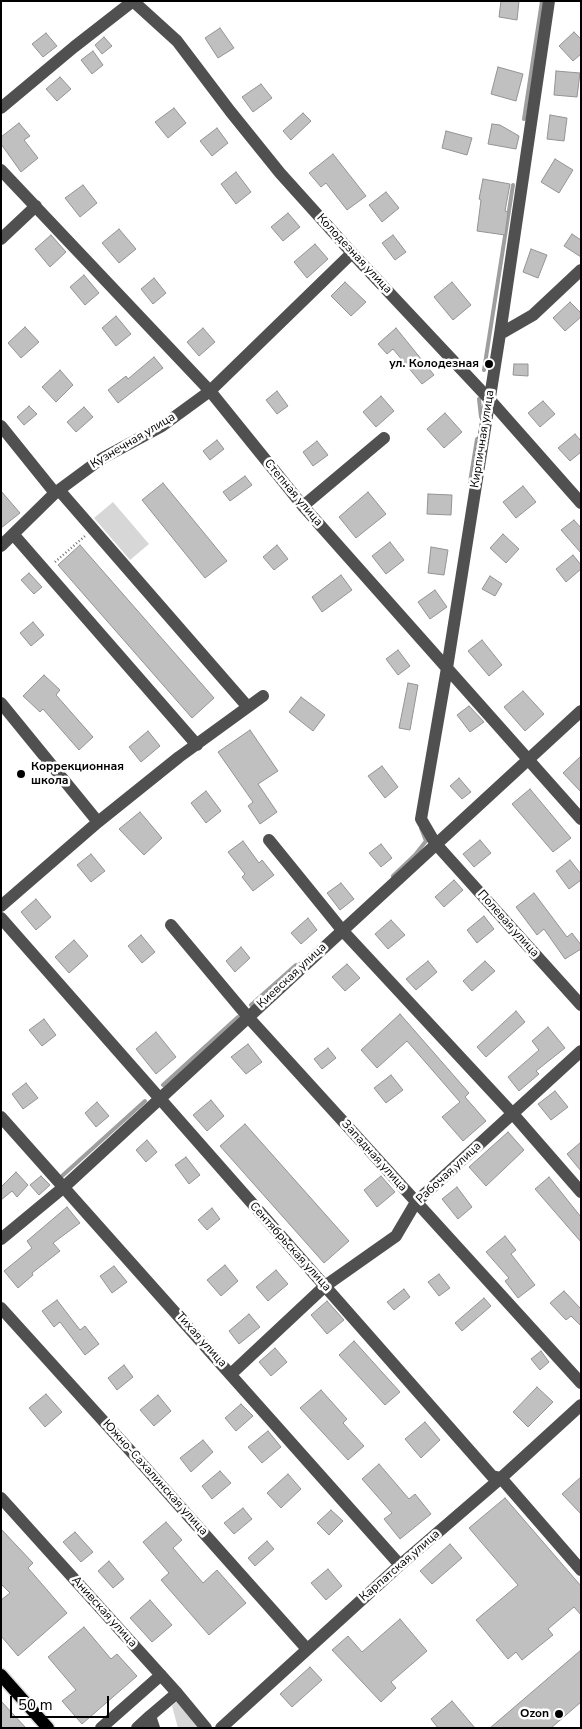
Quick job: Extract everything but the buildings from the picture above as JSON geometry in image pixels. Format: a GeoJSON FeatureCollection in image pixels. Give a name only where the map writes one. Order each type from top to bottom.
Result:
{"type":"FeatureCollection","features":[{"type":"Feature","properties":{"kind":"main road"},"geometry":{"type":"LineString","coordinates":[[1,1675],[48,1728]]}},
{"type":"Feature","properties":{"kind":"street"},"geometry":{"type":"LineString","coordinates":[[1,108],[133,1]]}},
{"type":"Feature","properties":{"kind":"street","name":"Колодезная улица"},"geometry":{"type":"LineString","coordinates":[[133,1],[177,40],[230,111],[280,173],[490,400],[581,502]]}},
{"type":"Feature","properties":{"kind":"street","name":"Кирпичная улица"},"geometry":{"type":"LineString","coordinates":[[435,844],[421,819],[490,400],[550,1]]}},
{"type":"Feature","properties":{"kind":"street","name":"Степная улица"},"geometry":{"type":"LineString","coordinates":[[1,170],[210,391],[303,506],[581,820]]}},
{"type":"Feature","properties":{"kind":"street"},"geometry":{"type":"LineString","coordinates":[[1,239],[36,206]]}},
{"type":"Feature","properties":{"kind":"street","name":"Кузнечная улица"},"geometry":{"type":"LineString","coordinates":[[1,546],[57,491],[101,459],[162,426],[210,391],[352,253]]}},
{"type":"Feature","properties":{"kind":"street"},"geometry":{"type":"LineString","coordinates":[[500,334],[533,315],[581,270]]}},
{"type":"Feature","properties":{"kind":"street"},"geometry":{"type":"LineString","coordinates":[[1,426],[247,706]]}},
{"type":"Feature","properties":{"kind":"street"},"geometry":{"type":"LineString","coordinates":[[303,506],[384,438]]}},
{"type":"Feature","properties":{"kind":"street"},"geometry":{"type":"LineString","coordinates":[[13,534],[197,745]]}},
{"type":"Feature","properties":{"kind":"street"},"geometry":{"type":"LineString","coordinates":[[1,906],[98,822],[179,757],[263,696]]}},
{"type":"Feature","properties":{"kind":"street"},"geometry":{"type":"LineString","coordinates":[[1,703],[98,822]]}},
{"type":"Feature","properties":{"kind":"street","name":"Киевская улица"},"geometry":{"type":"LineString","coordinates":[[1,1239],[64,1187],[160,1100],[581,711]]}},
{"type":"Feature","properties":{"kind":"street"},"geometry":{"type":"LineString","coordinates":[[269,840],[342,930],[513,1114],[581,1192]]}},
{"type":"Feature","properties":{"kind":"street","name":"Полевая улица"},"geometry":{"type":"LineString","coordinates":[[435,844],[581,1004]]}},
{"type":"Feature","properties":{"kind":"street","name":"Сентябрьская улица"},"geometry":{"type":"LineString","coordinates":[[1,918],[492,1476],[501,1478],[581,1570]]}},
{"type":"Feature","properties":{"kind":"street","name":"Западная улица"},"geometry":{"type":"LineString","coordinates":[[171,925],[248,1017],[581,1383]]}},
{"type":"Feature","properties":{"kind":"street","name":"Рабочая улица"},"geometry":{"type":"LineString","coordinates":[[231,1374],[325,1286],[396,1236],[416,1202],[581,1051]]}},
{"type":"Feature","properties":{"kind":"street","name":"Тихая улица"},"geometry":{"type":"LineString","coordinates":[[1,1117],[400,1565]]}},
{"type":"Feature","properties":{"kind":"street","name":"Южно-Сахалинская улица"},"geometry":{"type":"LineString","coordinates":[[1,1308],[136,1456],[307,1649]]}},
{"type":"Feature","properties":{"kind":"street","name":"Карпатская улица"},"geometry":{"type":"LineString","coordinates":[[221,1728],[400,1565],[581,1406]]}},
{"type":"Feature","properties":{"kind":"street","name":"Анивская улица"},"geometry":{"type":"LineString","coordinates":[[1,1498],[161,1675],[206,1728]]}},
{"type":"Feature","properties":{"kind":"street"},"geometry":{"type":"LineString","coordinates":[[101,1728],[161,1675]]}},
{"type":"Feature","properties":{"kind":"street"},"geometry":{"type":"LineString","coordinates":[[137,1728],[152,1722],[177,1693]]}},
{"type":"Feature","properties":{"kind":"path"},"geometry":{"type":"LineString","coordinates":[[45,570],[93,529]]}},
{"type":"Feature","properties":{"kind":"shaded area"},"geometry":{"type":"Polygon","coordinates":[[[113,502],[149,544],[130,560],[94,518],[113,502]]]}},
{"type":"Feature","properties":{"kind":"shaded area"},"geometry":{"type":"Polygon","coordinates":[[[177,1701],[199,1728],[178,1728],[172,1706],[177,1701]]]}},
{"type":"Feature","properties":{"kind":"waterway"},"geometry":{"type":"LineString","coordinates":[[524,119],[542,1]]}},
{"type":"Feature","properties":{"kind":"waterway"},"geometry":{"type":"LineString","coordinates":[[484,370],[513,185]]}},
{"type":"Feature","properties":{"kind":"waterway"},"geometry":{"type":"LineString","coordinates":[[479,399],[481,417]]}},
{"type":"Feature","properties":{"kind":"waterway"},"geometry":{"type":"LineString","coordinates":[[470,482],[477,439]]}},
{"type":"Feature","properties":{"kind":"waterway"},"geometry":{"type":"LineString","coordinates":[[393,876],[415,855],[426,841],[421,828]]}},
{"type":"Feature","properties":{"kind":"waterway"},"geometry":{"type":"LineString","coordinates":[[251,1005],[296,965]]}},
{"type":"Feature","properties":{"kind":"waterway"},"geometry":{"type":"LineString","coordinates":[[163,1085],[238,1017]]}},
{"type":"Feature","properties":{"kind":"waterway"},"geometry":{"type":"LineString","coordinates":[[62,1176],[145,1101]]}},
{"type":"Feature","properties":{"kind":"place","name":"ул. Колодезная"},"geometry":{"type":"Point","coordinates":[489,364]}},
{"type":"Feature","properties":{"kind":"place","name":"Коррекционная школа"},"geometry":{"type":"Point","coordinates":[21,774]}},
{"type":"Feature","properties":{"kind":"place","name":"Ozon"},"geometry":{"type":"Point","coordinates":[559,1714]}}]}
